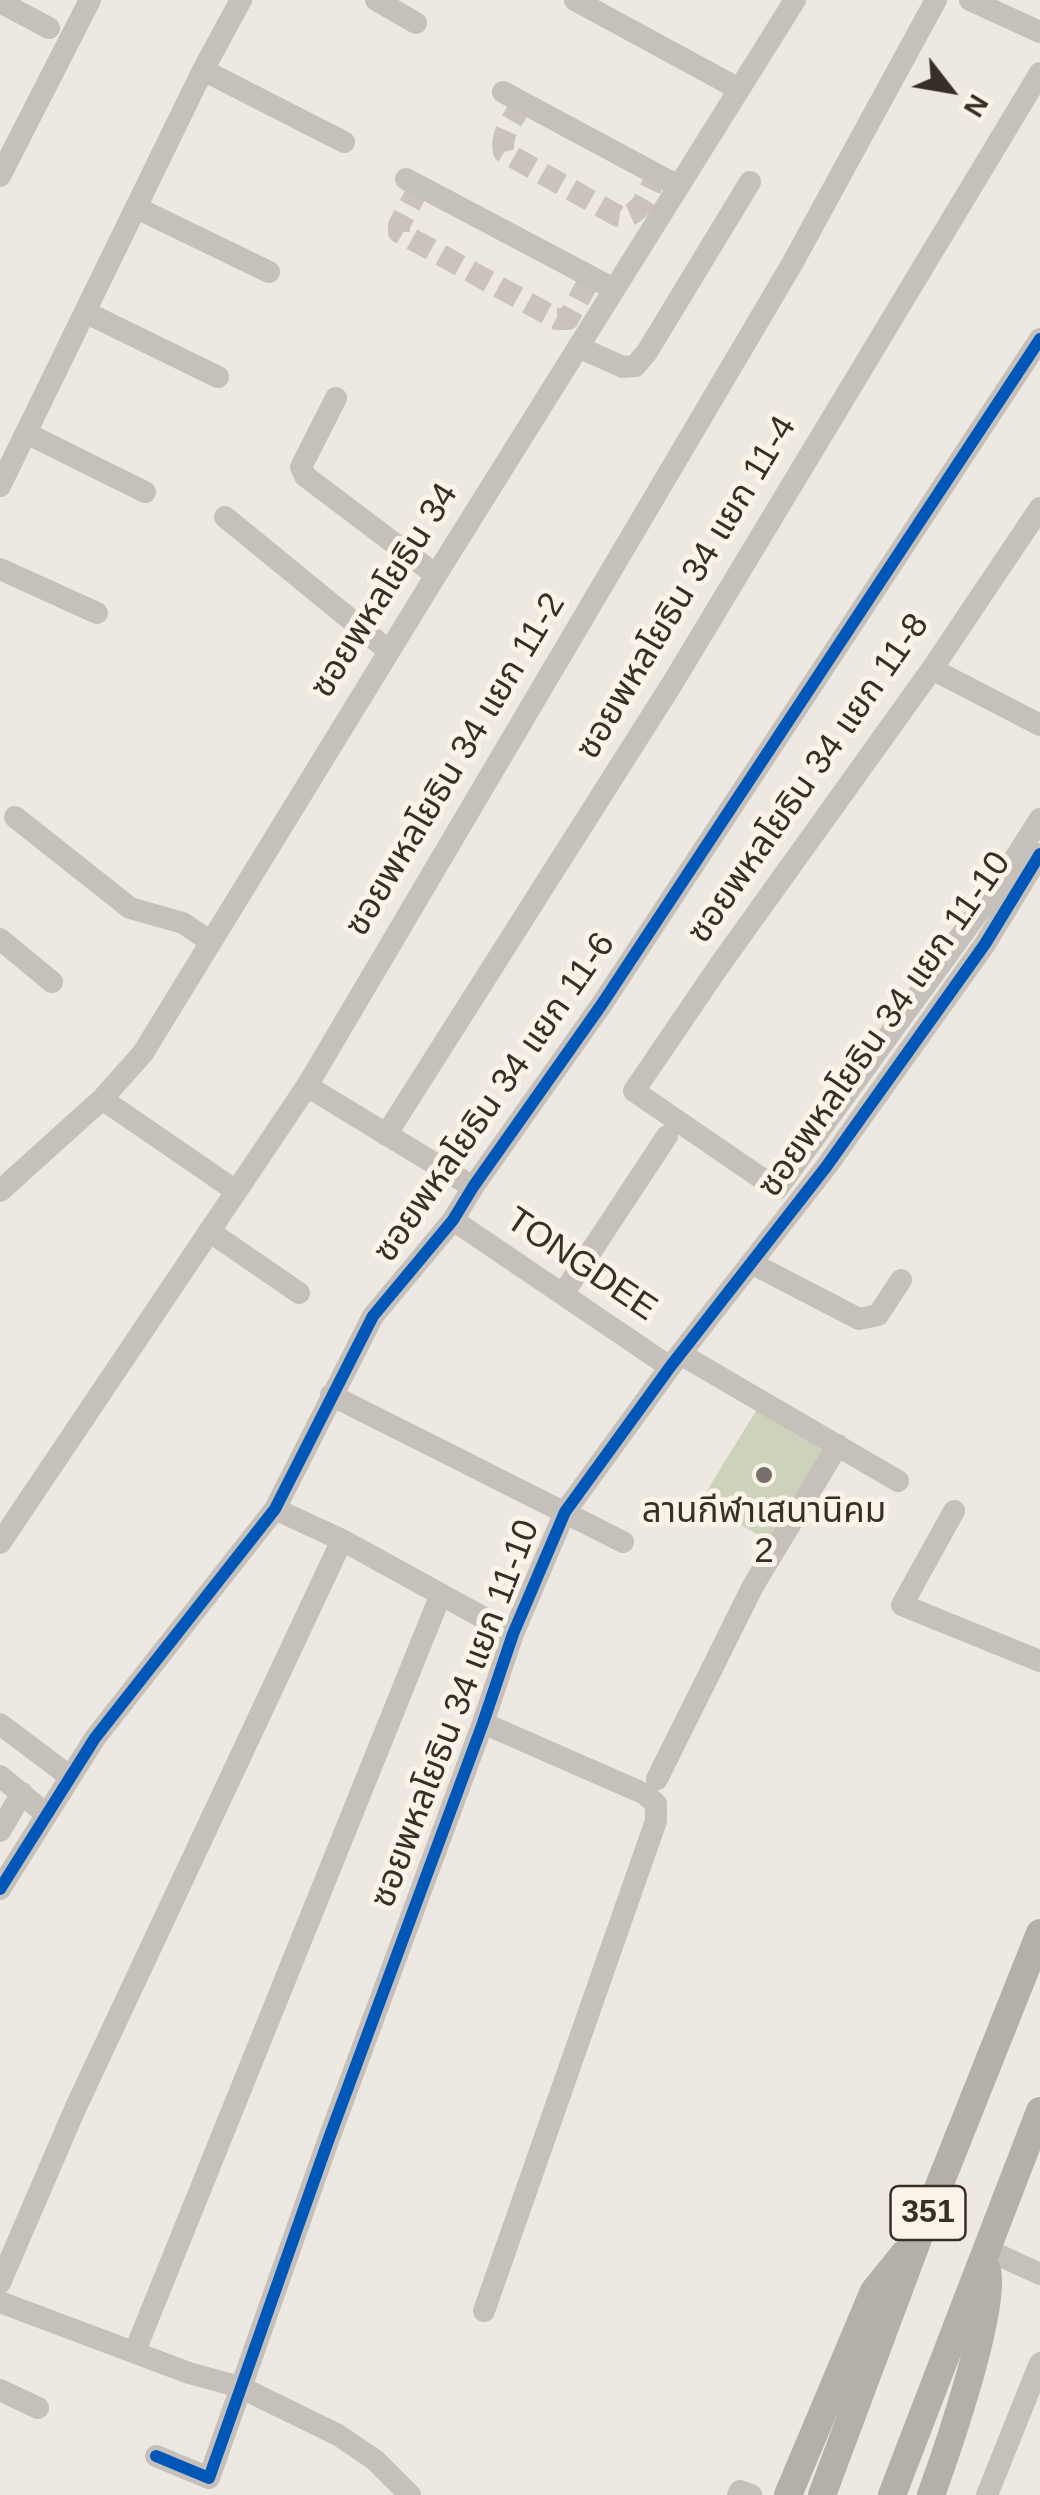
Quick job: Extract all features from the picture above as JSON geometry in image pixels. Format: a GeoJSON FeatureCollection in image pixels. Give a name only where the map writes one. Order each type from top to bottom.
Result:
{"type":"FeatureCollection","features":[{"type":"Feature","properties":{"kind":"main road","name":"351"},"geometry":{"type":"LineString","coordinates":[[822,2495],[919,2236],[1040,1933]]}},
{"type":"Feature","properties":{"kind":"main road","name":"351"},"geometry":{"type":"LineString","coordinates":[[892,2495],[1040,2111]]}},
{"type":"Feature","properties":{"kind":"main road"},"geometry":{"type":"LineString","coordinates":[[788,2495],[874,2290],[919,2236]]}},
{"type":"Feature","properties":{"kind":"main road"},"geometry":{"type":"LineString","coordinates":[[932,2495],[985,2318],[990,2282],[986,2254]]}},
{"type":"Feature","properties":{"kind":"street"},"geometry":{"type":"LineString","coordinates":[[0,176],[90,0]]}},
{"type":"Feature","properties":{"kind":"street"},"geometry":{"type":"LineString","coordinates":[[0,486],[202,70],[241,0]]}},
{"type":"Feature","properties":{"kind":"street"},"geometry":{"type":"LineString","coordinates":[[376,0],[416,23]]}},
{"type":"Feature","properties":{"kind":"street"},"geometry":{"type":"LineString","coordinates":[[575,0],[740,89]]}},
{"type":"Feature","properties":{"kind":"street","name":"ซอยพหลโยธิน 34"},"geometry":{"type":"LineString","coordinates":[[0,1190],[102,1099],[143,1052],[795,0]]}},
{"type":"Feature","properties":{"kind":"street","name":"ซอยพหลโยธิน 34 แยก 11-2"},"geometry":{"type":"LineString","coordinates":[[0,1544],[306,1086],[792,264],[936,0]]}},
{"type":"Feature","properties":{"kind":"street"},"geometry":{"type":"LineString","coordinates":[[970,0],[1040,32]]}},
{"type":"Feature","properties":{"kind":"street"},"geometry":{"type":"LineString","coordinates":[[0,2],[49,28]]}},
{"type":"Feature","properties":{"kind":"street"},"geometry":{"type":"LineString","coordinates":[[202,70],[344,142]]}},
{"type":"Feature","properties":{"kind":"street","name":"ซอยพหลโยธิน 34 แยก 11-4"},"geometry":{"type":"LineString","coordinates":[[386,1134],[672,684],[1040,74]]}},
{"type":"Feature","properties":{"kind":"street"},"geometry":{"type":"LineString","coordinates":[[503,92],[678,186]]}},
{"type":"Feature","properties":{"kind":"street"},"geometry":{"type":"LineString","coordinates":[[406,178],[614,289]]}},
{"type":"Feature","properties":{"kind":"street"},"geometry":{"type":"LineString","coordinates":[[578,347],[623,367],[634,366],[647,352],[750,182]]}},
{"type":"Feature","properties":{"kind":"street"},"geometry":{"type":"LineString","coordinates":[[137,208],[269,272]]}},
{"type":"Feature","properties":{"kind":"street"},"geometry":{"type":"LineString","coordinates":[[86,312],[218,377]]}},
{"type":"Feature","properties":{"kind":"street","name":"ซอยพหลโยธิน 34 แยก 11-6"},"geometry":{"type":"LineString","coordinates":[[0,1889],[95,1738],[276,1509],[373,1316],[453,1220],[472,1187],[602,1004],[1040,339]]}},
{"type":"Feature","properties":{"kind":"street"},"geometry":{"type":"LineString","coordinates":[[336,398],[305,454],[300,468],[304,476],[436,574]]}},
{"type":"Feature","properties":{"kind":"street"},"geometry":{"type":"LineString","coordinates":[[26,434],[144,492]]}},
{"type":"Feature","properties":{"kind":"street","name":"ซอยพหลโยธิน 34 แยก 11-8"},"geometry":{"type":"LineString","coordinates":[[1040,508],[932,669],[718,966],[634,1091],[777,1189],[998,885],[1040,819]]}},
{"type":"Feature","properties":{"kind":"street"},"geometry":{"type":"LineString","coordinates":[[225,517],[390,650]]}},
{"type":"Feature","properties":{"kind":"street"},"geometry":{"type":"LineString","coordinates":[[0,569],[97,613]]}},
{"type":"Feature","properties":{"kind":"street"},"geometry":{"type":"LineString","coordinates":[[932,669],[1040,726]]}},
{"type":"Feature","properties":{"kind":"street"},"geometry":{"type":"LineString","coordinates":[[15,817],[130,908],[183,923],[211,942]]}},
{"type":"Feature","properties":{"kind":"street","name":"ซอยพหลโยธิน 34 แยก 11-10"},"geometry":{"type":"LineString","coordinates":[[156,2456],[206,2486],[513,1634],[566,1512],[974,960],[1040,854]]}},
{"type":"Feature","properties":{"kind":"street"},"geometry":{"type":"LineString","coordinates":[[0,939],[52,982]]}},
{"type":"Feature","properties":{"kind":"street"},"geometry":{"type":"LineString","coordinates":[[306,1086],[472,1187]]}},
{"type":"Feature","properties":{"kind":"street"},"geometry":{"type":"LineString","coordinates":[[102,1099],[236,1191]]}},
{"type":"Feature","properties":{"kind":"street"},"geometry":{"type":"LineString","coordinates":[[562,1294],[668,1136]]}},
{"type":"Feature","properties":{"kind":"street","name":"TONGDEE"},"geometry":{"type":"LineString","coordinates":[[453,1220],[562,1294],[676,1361],[838,1445],[898,1481]]}},
{"type":"Feature","properties":{"kind":"street"},"geometry":{"type":"LineString","coordinates":[[209,1231],[298,1294]]}},
{"type":"Feature","properties":{"kind":"street"},"geometry":{"type":"LineString","coordinates":[[753,1264],[859,1319],[878,1315],[901,1280]]}},
{"type":"Feature","properties":{"kind":"street"},"geometry":{"type":"LineString","coordinates":[[331,1395],[623,1542]]}},
{"type":"Feature","properties":{"kind":"street"},"geometry":{"type":"LineString","coordinates":[[657,1779],[754,1586],[838,1445]]}},
{"type":"Feature","properties":{"kind":"street"},"geometry":{"type":"LineString","coordinates":[[276,1509],[342,1540],[513,1634]]}},
{"type":"Feature","properties":{"kind":"street"},"geometry":{"type":"LineString","coordinates":[[954,1511],[902,1605],[1040,1661]]}},
{"type":"Feature","properties":{"kind":"street"},"geometry":{"type":"LineString","coordinates":[[0,2284],[76,2109],[342,1540]]}},
{"type":"Feature","properties":{"kind":"street"},"geometry":{"type":"LineString","coordinates":[[135,2351],[441,1594]]}},
{"type":"Feature","properties":{"kind":"street"},"geometry":{"type":"LineString","coordinates":[[483,1723],[644,1794],[656,1804],[656,1822],[484,2312]]}},
{"type":"Feature","properties":{"kind":"street"},"geometry":{"type":"LineString","coordinates":[[0,1724],[69,1776]]}},
{"type":"Feature","properties":{"kind":"street"},"geometry":{"type":"LineString","coordinates":[[0,1776],[46,1814]]}},
{"type":"Feature","properties":{"kind":"street"},"geometry":{"type":"LineString","coordinates":[[0,1831],[22,1793]]}},
{"type":"Feature","properties":{"kind":"street"},"geometry":{"type":"LineString","coordinates":[[986,2254],[1040,2274]]}},
{"type":"Feature","properties":{"kind":"street"},"geometry":{"type":"LineString","coordinates":[[0,2302],[189,2373],[240,2387],[338,2435],[376,2460],[410,2495]]}},
{"type":"Feature","properties":{"kind":"street"},"geometry":{"type":"LineString","coordinates":[[987,2495],[1040,2363]]}},
{"type":"Feature","properties":{"kind":"street"},"geometry":{"type":"LineString","coordinates":[[0,2390],[38,2408]]}},
{"type":"Feature","properties":{"kind":"street"},"geometry":{"type":"LineString","coordinates":[[738,2495],[740,2491],[751,2495]]}},
{"type":"Feature","properties":{"kind":"green space","name":"ลานกีฬาเสนานิคม 2"},"geometry":{"type":"Polygon","coordinates":[[[757,1409],[827,1449],[773,1543],[700,1502],[757,1409]]]}},
{"type":"Feature","properties":{"kind":"tunnel"},"geometry":{"type":"LineString","coordinates":[[523,102],[506,133],[504,152],[618,216],[638,209],[657,175]]}},
{"type":"Feature","properties":{"kind":"tunnel"},"geometry":{"type":"LineString","coordinates":[[420,186],[399,232],[557,319],[568,319],[591,277]]}},
{"type":"Feature","properties":{"kind":"cycle path"},"geometry":{"type":"LineString","coordinates":[[0,1889],[95,1738],[275,1509],[373,1316],[453,1220],[602,1004],[1040,339]]}},
{"type":"Feature","properties":{"kind":"cycle path"},"geometry":{"type":"LineString","coordinates":[[156,2456],[209,2478],[513,1634],[565,1512],[670,1367],[826,1167],[985,944],[1040,854]]}},
{"type":"Feature","properties":{"kind":"place","name":"ลานกีฬาเสนานิคม 2"},"geometry":{"type":"Point","coordinates":[764,1475]}}]}
